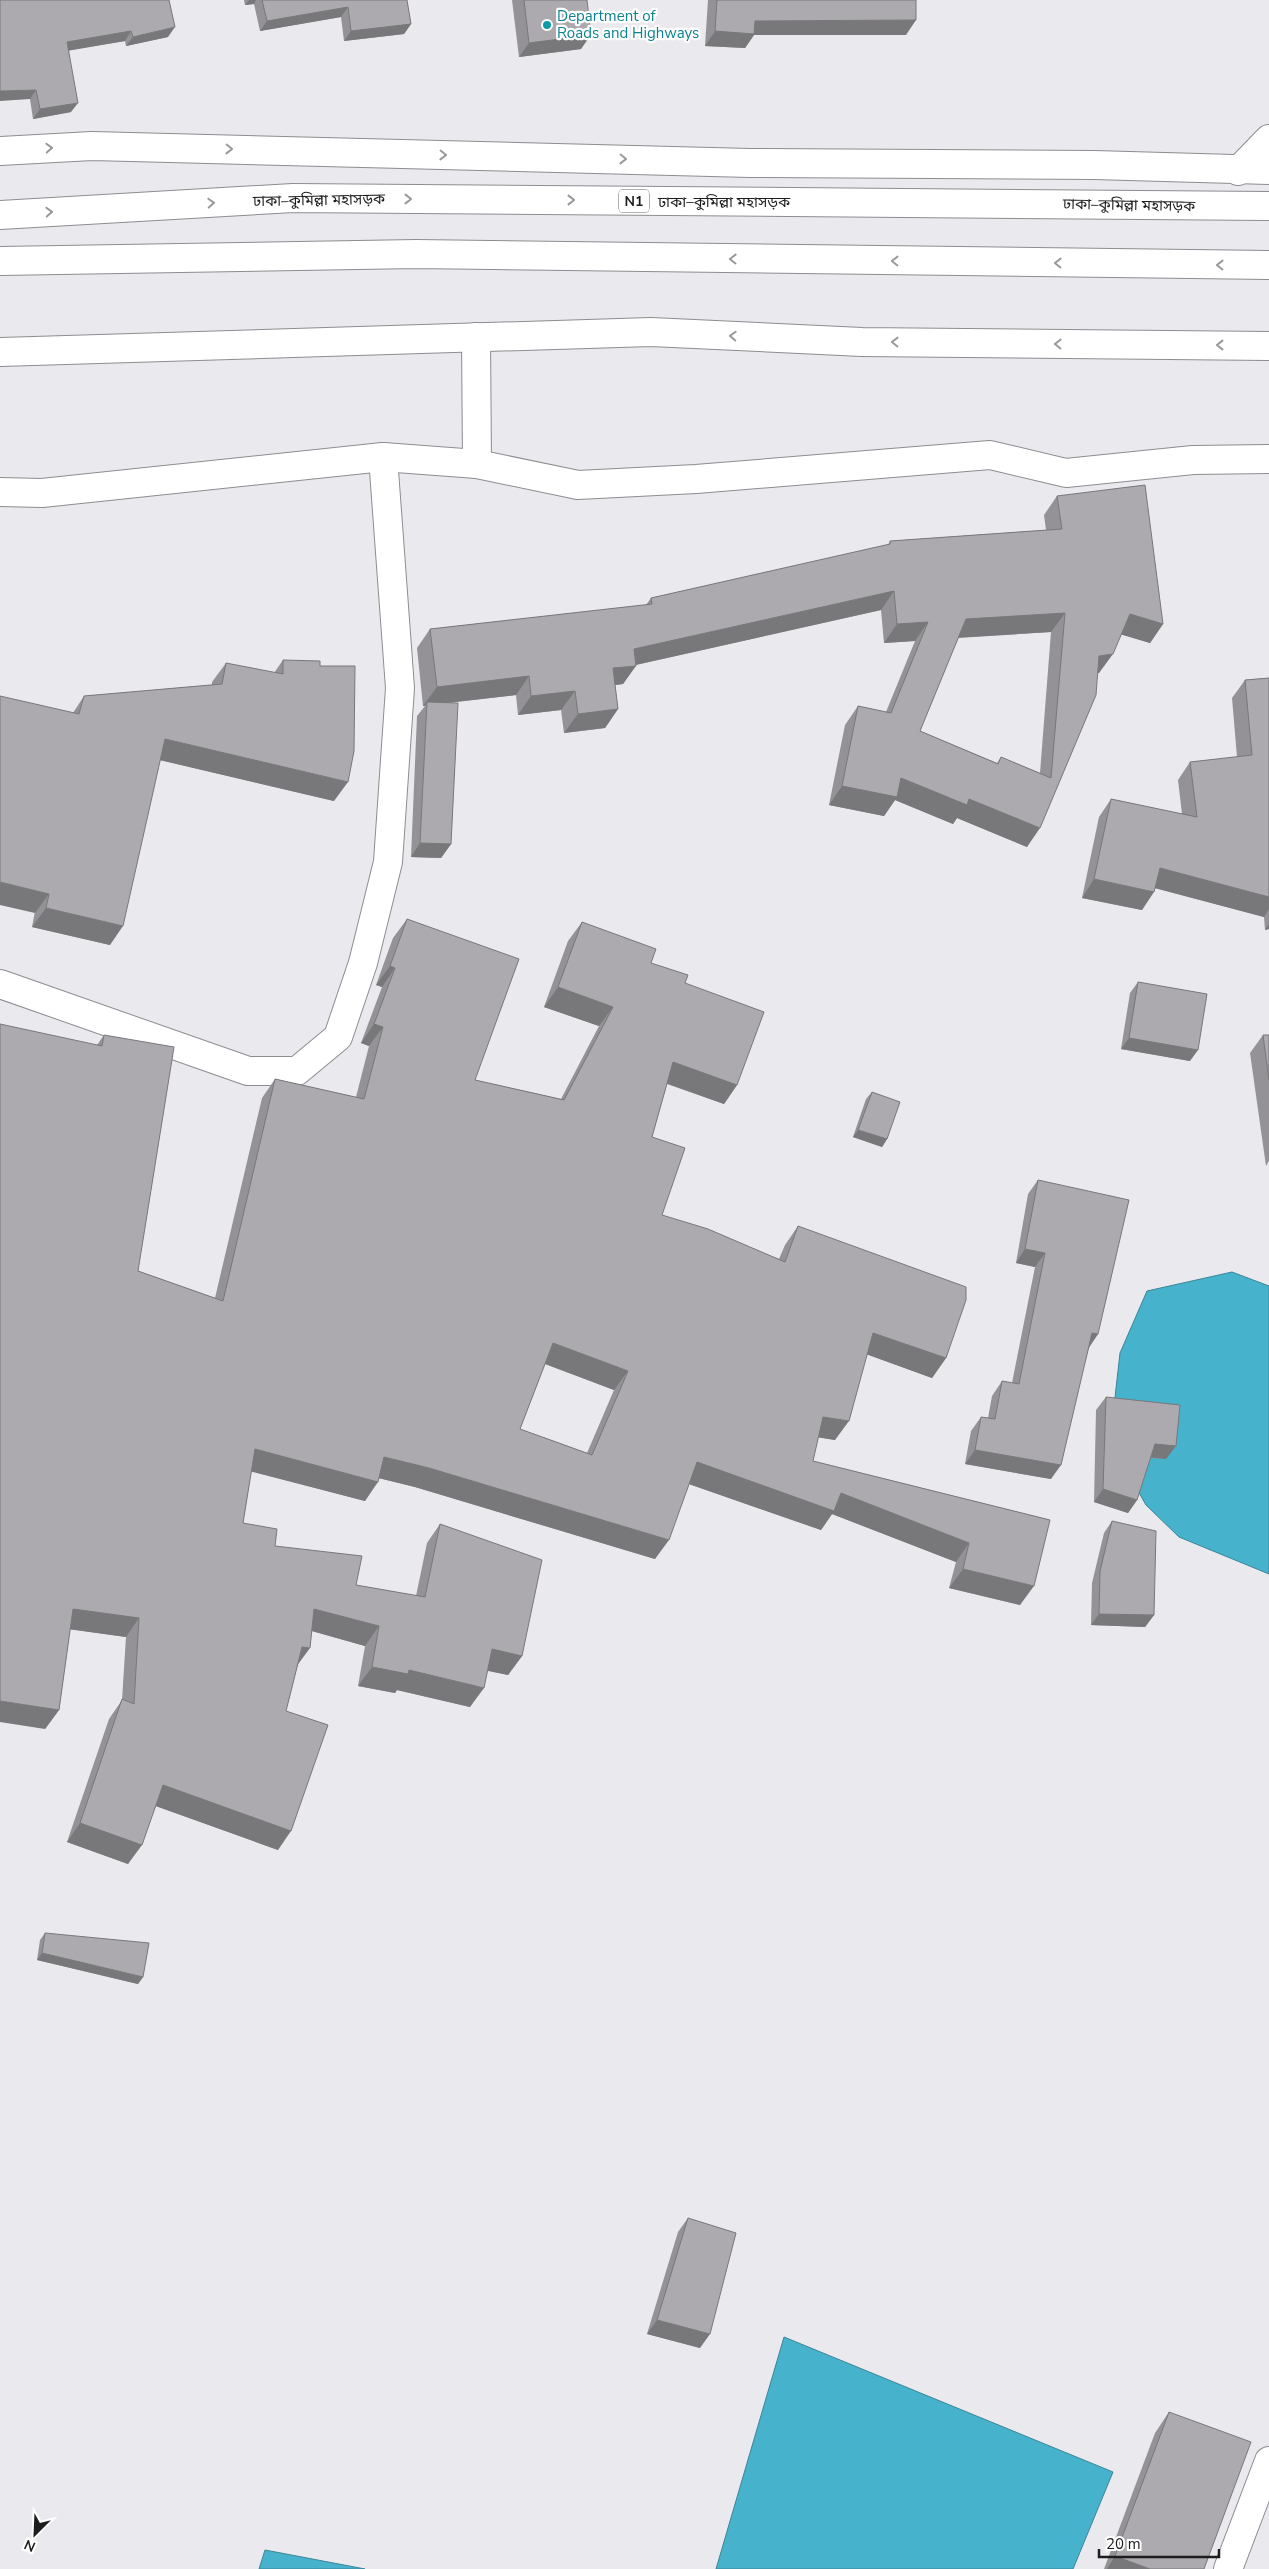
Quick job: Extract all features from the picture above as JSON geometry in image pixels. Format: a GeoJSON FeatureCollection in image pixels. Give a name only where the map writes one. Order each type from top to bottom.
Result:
{"type":"FeatureCollection","features":[{"type":"Feature","properties":{"kind":"main road"},"geometry":{"type":"LineString","coordinates":[[1238,171],[1269,138]]}},
{"type":"Feature","properties":{"kind":"main road"},"geometry":{"type":"LineString","coordinates":[[0,151],[92,146],[750,163],[1094,165],[1238,171],[1269,170]]}},
{"type":"Feature","properties":{"kind":"main road","name":"ঢাকা–কুমিল্লা মহাসড়ক"},"geometry":{"type":"LineString","coordinates":[[0,214],[293,198],[1269,206]]}},
{"type":"Feature","properties":{"kind":"main road"},"geometry":{"type":"LineString","coordinates":[[0,261],[416,254],[1269,265]]}},
{"type":"Feature","properties":{"kind":"main road"},"geometry":{"type":"LineString","coordinates":[[0,352],[651,332],[862,342],[1269,346]]}},
{"type":"Feature","properties":{"kind":"main road"},"geometry":{"type":"LineString","coordinates":[[476,337],[478,464]]}},
{"type":"Feature","properties":{"kind":"main road"},"geometry":{"type":"LineString","coordinates":[[0,492],[42,493],[383,457],[478,464],[578,485],[696,480],[990,454],[1066,473],[1193,460],[1269,459]]}},
{"type":"Feature","properties":{"kind":"main road"},"geometry":{"type":"LineString","coordinates":[[0,984],[248,1071],[297,1071],[338,1037],[363,963],[388,862],[400,688],[383,457]]}},
{"type":"Feature","properties":{"kind":"main road"},"geometry":{"type":"LineString","coordinates":[[1228,2569],[1269,2461]]}},
{"type":"Feature","properties":{"kind":"water"},"geometry":{"type":"Polygon","coordinates":[[[1232,1272],[1269,1286],[1269,1574],[1179,1537],[1146,1505],[1110,1442],[1120,1353],[1147,1291],[1232,1272]]]}},
{"type":"Feature","properties":{"kind":"water"},"geometry":{"type":"Polygon","coordinates":[[[784,2337],[1113,2472],[1073,2569],[716,2569],[784,2337]]]}},
{"type":"Feature","properties":{"kind":"water"},"geometry":{"type":"Polygon","coordinates":[[[265,2550],[365,2569],[259,2569],[265,2550]]]}},
{"type":"Feature","properties":{"kind":"building"},"geometry":{"type":"Polygon","coordinates":[[[0,0],[169,0],[175,27],[133,37],[131,31],[67,42],[78,103],[40,109],[36,90],[0,91],[0,0]]]}},
{"type":"Feature","properties":{"kind":"building"},"geometry":{"type":"Polygon","coordinates":[[[262,0],[407,0],[411,24],[351,31],[348,7],[267,21],[262,0]]]}},
{"type":"Feature","properties":{"kind":"building","name":"Department of Roads and Highways"},"geometry":{"type":"Polygon","coordinates":[[[524,0],[587,0],[591,35],[529,43],[524,0]]]}},
{"type":"Feature","properties":{"kind":"building"},"geometry":{"type":"Polygon","coordinates":[[[717,0],[916,0],[916,20],[755,21],[754,34],[715,31],[717,0]]]}},
{"type":"Feature","properties":{"kind":"building"},"geometry":{"type":"Polygon","coordinates":[[[1145,485],[1163,624],[1130,614],[1113,654],[1099,656],[1096,695],[1040,828],[969,799],[967,805],[901,778],[897,797],[842,786],[858,706],[891,713],[928,622],[897,624],[894,591],[634,649],[636,666],[613,668],[618,709],[578,714],[575,691],[531,696],[529,676],[437,687],[430,629],[652,604],[651,598],[890,544],[890,541],[1062,529],[1057,496],[1145,485]],[[1065,613],[966,619],[920,731],[998,764],[1001,757],[1051,778],[1065,613]]]}},
{"type":"Feature","properties":{"kind":"building"},"geometry":{"type":"Polygon","coordinates":[[[283,660],[320,661],[320,666],[355,666],[354,751],[348,782],[165,739],[123,926],[46,908],[49,894],[0,882],[0,696],[79,714],[84,696],[222,684],[226,663],[283,674],[283,660]]]}},
{"type":"Feature","properties":{"kind":"building"},"geometry":{"type":"Polygon","coordinates":[[[1269,678],[1269,897],[1160,868],[1154,892],[1094,879],[1111,799],[1197,817],[1190,762],[1252,755],[1245,680],[1269,678]]]}},
{"type":"Feature","properties":{"kind":"building"},"geometry":{"type":"Polygon","coordinates":[[[427,702],[458,703],[451,844],[420,843],[427,702]]]}},
{"type":"Feature","properties":{"kind":"building"},"geometry":{"type":"Polygon","coordinates":[[[407,919],[519,959],[475,1080],[564,1100],[613,1007],[558,987],[582,922],[656,949],[651,963],[688,975],[685,983],[764,1012],[737,1085],[673,1062],[652,1137],[685,1148],[662,1215],[708,1229],[785,1262],[798,1226],[966,1287],[966,1300],[946,1358],[873,1333],[849,1421],[823,1417],[813,1461],[1050,1520],[1034,1586],[963,1569],[969,1543],[841,1493],[834,1511],[697,1462],[669,1540],[429,1468],[384,1457],[378,1482],[255,1449],[243,1523],[277,1529],[275,1546],[362,1556],[356,1585],[425,1597],[440,1524],[542,1560],[522,1656],[492,1649],[484,1688],[409,1670],[408,1674],[372,1667],[379,1626],[314,1609],[310,1648],[302,1647],[286,1711],[328,1725],[291,1831],[163,1785],[142,1845],[80,1823],[122,1699],[134,1704],[139,1618],[73,1609],[59,1710],[0,1701],[0,1024],[102,1046],[104,1035],[174,1047],[138,1271],[223,1301],[275,1079],[364,1099],[383,1027],[374,1024],[395,968],[390,966],[407,919]],[[553,1343],[520,1429],[592,1455],[628,1371],[553,1343]]]}},
{"type":"Feature","properties":{"kind":"building"},"geometry":{"type":"Polygon","coordinates":[[[1138,982],[1207,994],[1198,1050],[1129,1038],[1138,982]]]}},
{"type":"Feature","properties":{"kind":"building"},"geometry":{"type":"Polygon","coordinates":[[[1263,1035],[1269,1035],[1269,1080],[1263,1035]]]}},
{"type":"Feature","properties":{"kind":"building"},"geometry":{"type":"Polygon","coordinates":[[[872,1092],[900,1102],[887,1139],[858,1130],[872,1092]]]}},
{"type":"Feature","properties":{"kind":"building"},"geometry":{"type":"Polygon","coordinates":[[[1038,1180],[1129,1200],[1098,1334],[1092,1333],[1061,1465],[975,1450],[981,1417],[995,1419],[1002,1381],[1019,1384],[1045,1253],[1025,1249],[1038,1180]]]}},
{"type":"Feature","properties":{"kind":"building"},"geometry":{"type":"Polygon","coordinates":[[[1106,1397],[1180,1405],[1176,1446],[1155,1444],[1137,1500],[1103,1489],[1106,1397]]]}},
{"type":"Feature","properties":{"kind":"building"},"geometry":{"type":"Polygon","coordinates":[[[1112,1521],[1156,1531],[1154,1615],[1099,1614],[1100,1571],[1112,1521]]]}},
{"type":"Feature","properties":{"kind":"building"},"geometry":{"type":"Polygon","coordinates":[[[45,1933],[149,1943],[143,1977],[42,1953],[45,1933]]]}},
{"type":"Feature","properties":{"kind":"building"},"geometry":{"type":"Polygon","coordinates":[[[688,2218],[736,2233],[710,2334],[657,2320],[688,2218]]]}},
{"type":"Feature","properties":{"kind":"building"},"geometry":{"type":"Polygon","coordinates":[[[1169,2412],[1251,2442],[1204,2569],[1150,2569],[1115,2556],[1169,2412]]]}},
{"type":"Feature","properties":{"kind":"place","name":"Department of Roads and Highways"},"geometry":{"type":"Point","coordinates":[547,25]}}]}
